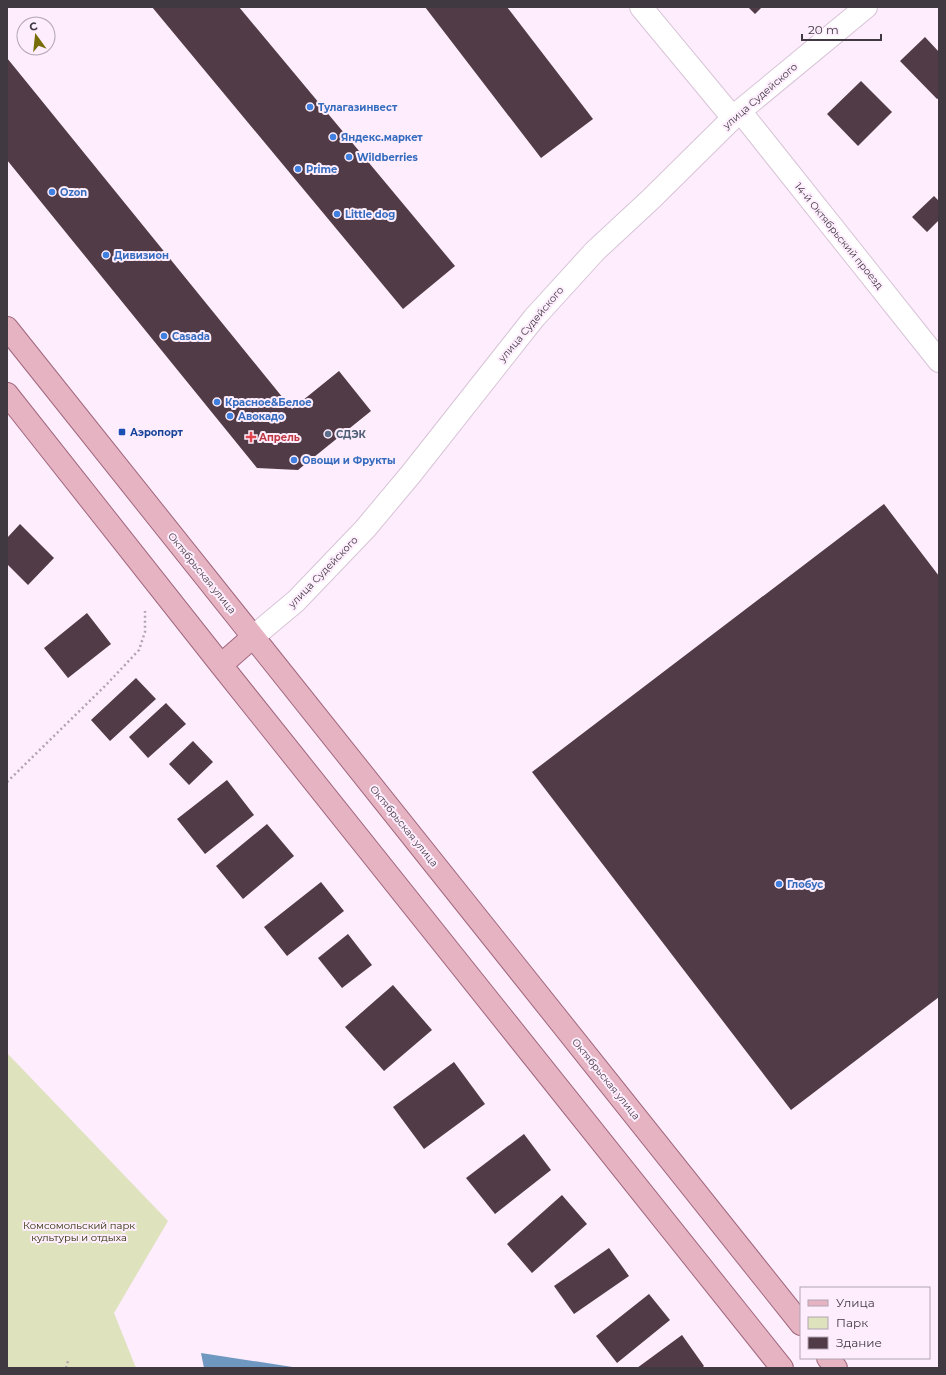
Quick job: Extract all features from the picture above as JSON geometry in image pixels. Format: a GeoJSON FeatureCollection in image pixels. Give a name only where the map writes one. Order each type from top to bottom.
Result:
{"type":"FeatureCollection","features":[{"type":"Feature","properties":{"kind":"main road","name":"Октябрьская улица"},"geometry":{"type":"LineString","coordinates":[[7,328],[800,1323]]}},
{"type":"Feature","properties":{"kind":"main road"},"geometry":{"type":"LineString","coordinates":[[7,394],[221,665],[782,1368]]}},
{"type":"Feature","properties":{"kind":"main road","name":"улица Судейского"},"geometry":{"type":"LineString","coordinates":[[221,665],[253,637]]}},
{"type":"Feature","properties":{"kind":"main road"},"geometry":{"type":"LineString","coordinates":[[829,1359],[836,1368]]}},
{"type":"Feature","properties":{"kind":"street","name":"14-й Октябрьский проезд"},"geometry":{"type":"LineString","coordinates":[[641,7],[736,115],[939,361]]}},
{"type":"Feature","properties":{"kind":"street","name":"улица Судейского"},"geometry":{"type":"LineString","coordinates":[[253,637],[296,601],[365,529],[411,474],[534,318],[595,251],[651,199],[736,115],[866,7]]}},
{"type":"Feature","properties":{"kind":"path"},"geometry":{"type":"LineString","coordinates":[[7,782],[140,650],[145,632],[146,611]]}},
{"type":"Feature","properties":{"kind":"path"},"geometry":{"type":"LineString","coordinates":[[66,1368],[68,1361]]}},
{"type":"Feature","properties":{"kind":"green space","name":"Комсомольский парк культуры и отдыха"},"geometry":{"type":"Polygon","coordinates":[[[7,1053],[168,1221],[114,1313],[136,1368],[7,1368],[7,1053]]]}},
{"type":"Feature","properties":{"kind":"water"},"geometry":{"type":"Polygon","coordinates":[[[201,1353],[299,1368],[204,1368],[201,1353]]]}},
{"type":"Feature","properties":{"kind":"building"},"geometry":{"type":"Polygon","coordinates":[[[152,7],[239,7],[455,266],[403,309],[152,7]]]}},
{"type":"Feature","properties":{"kind":"building"},"geometry":{"type":"Polygon","coordinates":[[[425,7],[507,7],[593,119],[541,158],[425,7]]]}},
{"type":"Feature","properties":{"kind":"building"},"geometry":{"type":"Polygon","coordinates":[[[748,7],[762,7],[755,14],[748,7]]]}},
{"type":"Feature","properties":{"kind":"building"},"geometry":{"type":"Polygon","coordinates":[[[925,37],[939,52],[939,98],[937,99],[900,61],[925,37]]]}},
{"type":"Feature","properties":{"kind":"building"},"geometry":{"type":"Polygon","coordinates":[[[7,58],[292,409],[339,371],[371,411],[298,470],[257,468],[7,160],[7,58]]]}},
{"type":"Feature","properties":{"kind":"building"},"geometry":{"type":"Polygon","coordinates":[[[861,81],[892,112],[858,146],[827,114],[861,81]]]}},
{"type":"Feature","properties":{"kind":"building"},"geometry":{"type":"Polygon","coordinates":[[[934,196],[939,201],[939,220],[927,232],[912,217],[934,196]]]}},
{"type":"Feature","properties":{"kind":"building","name":"Глобус"},"geometry":{"type":"Polygon","coordinates":[[[884,504],[939,576],[939,997],[791,1110],[532,772],[884,504]]]}},
{"type":"Feature","properties":{"kind":"building"},"geometry":{"type":"Polygon","coordinates":[[[20,524],[54,558],[28,585],[7,564],[7,538],[20,524]]]}},
{"type":"Feature","properties":{"kind":"building"},"geometry":{"type":"Polygon","coordinates":[[[87,613],[111,644],[68,678],[44,648],[87,613]]]}},
{"type":"Feature","properties":{"kind":"building"},"geometry":{"type":"Polygon","coordinates":[[[136,678],[156,699],[110,741],[91,720],[136,678]]]}},
{"type":"Feature","properties":{"kind":"building"},"geometry":{"type":"Polygon","coordinates":[[[166,703],[186,724],[148,758],[129,737],[166,703]]]}},
{"type":"Feature","properties":{"kind":"building"},"geometry":{"type":"Polygon","coordinates":[[[193,741],[213,762],[189,785],[169,764],[193,741]]]}},
{"type":"Feature","properties":{"kind":"building"},"geometry":{"type":"Polygon","coordinates":[[[227,780],[254,815],[205,854],[177,819],[227,780]]]}},
{"type":"Feature","properties":{"kind":"building"},"geometry":{"type":"Polygon","coordinates":[[[267,824],[294,856],[243,899],[216,866],[267,824]]]}},
{"type":"Feature","properties":{"kind":"building"},"geometry":{"type":"Polygon","coordinates":[[[321,882],[344,911],[287,956],[264,927],[321,882]]]}},
{"type":"Feature","properties":{"kind":"building"},"geometry":{"type":"Polygon","coordinates":[[[348,934],[372,965],[342,988],[318,958],[348,934]]]}},
{"type":"Feature","properties":{"kind":"building"},"geometry":{"type":"Polygon","coordinates":[[[393,985],[432,1030],[384,1071],[345,1027],[393,985]]]}},
{"type":"Feature","properties":{"kind":"building"},"geometry":{"type":"Polygon","coordinates":[[[454,1062],[485,1104],[424,1149],[393,1107],[454,1062]]]}},
{"type":"Feature","properties":{"kind":"building"},"geometry":{"type":"Polygon","coordinates":[[[524,1134],[551,1170],[495,1214],[466,1178],[524,1134]]]}},
{"type":"Feature","properties":{"kind":"building"},"geometry":{"type":"Polygon","coordinates":[[[562,1195],[587,1224],[532,1273],[507,1244],[562,1195]]]}},
{"type":"Feature","properties":{"kind":"building"},"geometry":{"type":"Polygon","coordinates":[[[609,1248],[629,1276],[574,1314],[554,1286],[609,1248]]]}},
{"type":"Feature","properties":{"kind":"building"},"geometry":{"type":"Polygon","coordinates":[[[649,1294],[670,1320],[617,1363],[596,1336],[649,1294]]]}},
{"type":"Feature","properties":{"kind":"building"},"geometry":{"type":"Polygon","coordinates":[[[682,1335],[704,1366],[702,1368],[637,1368],[682,1335]]]}},
{"type":"Feature","properties":{"kind":"place","name":"Тулагазинвест"},"geometry":{"type":"Point","coordinates":[310,107]}},
{"type":"Feature","properties":{"kind":"place","name":"Яндекс.маркет"},"geometry":{"type":"Point","coordinates":[333,137]}},
{"type":"Feature","properties":{"kind":"place","name":"Wildberries"},"geometry":{"type":"Point","coordinates":[349,157]}},
{"type":"Feature","properties":{"kind":"place","name":"Prime"},"geometry":{"type":"Point","coordinates":[298,169]}},
{"type":"Feature","properties":{"kind":"place","name":"Ozon"},"geometry":{"type":"Point","coordinates":[52,192]}},
{"type":"Feature","properties":{"kind":"place","name":"Little dog"},"geometry":{"type":"Point","coordinates":[337,214]}},
{"type":"Feature","properties":{"kind":"place","name":"Дивизион"},"geometry":{"type":"Point","coordinates":[106,255]}},
{"type":"Feature","properties":{"kind":"place","name":"Casada"},"geometry":{"type":"Point","coordinates":[164,336]}},
{"type":"Feature","properties":{"kind":"place","name":"Красное&Белое"},"geometry":{"type":"Point","coordinates":[217,402]}},
{"type":"Feature","properties":{"kind":"place","name":"Авокадо"},"geometry":{"type":"Point","coordinates":[230,416]}},
{"type":"Feature","properties":{"kind":"place","name":"Аэропорт"},"geometry":{"type":"Point","coordinates":[122,432]}},
{"type":"Feature","properties":{"kind":"place","name":"СДЭК"},"geometry":{"type":"Point","coordinates":[328,434]}},
{"type":"Feature","properties":{"kind":"place","name":"Апрель"},"geometry":{"type":"Point","coordinates":[251,437]}},
{"type":"Feature","properties":{"kind":"place","name":"Овощи и Фрукты"},"geometry":{"type":"Point","coordinates":[294,460]}},
{"type":"Feature","properties":{"kind":"place","name":"Глобус"},"geometry":{"type":"Point","coordinates":[779,884]}}]}
